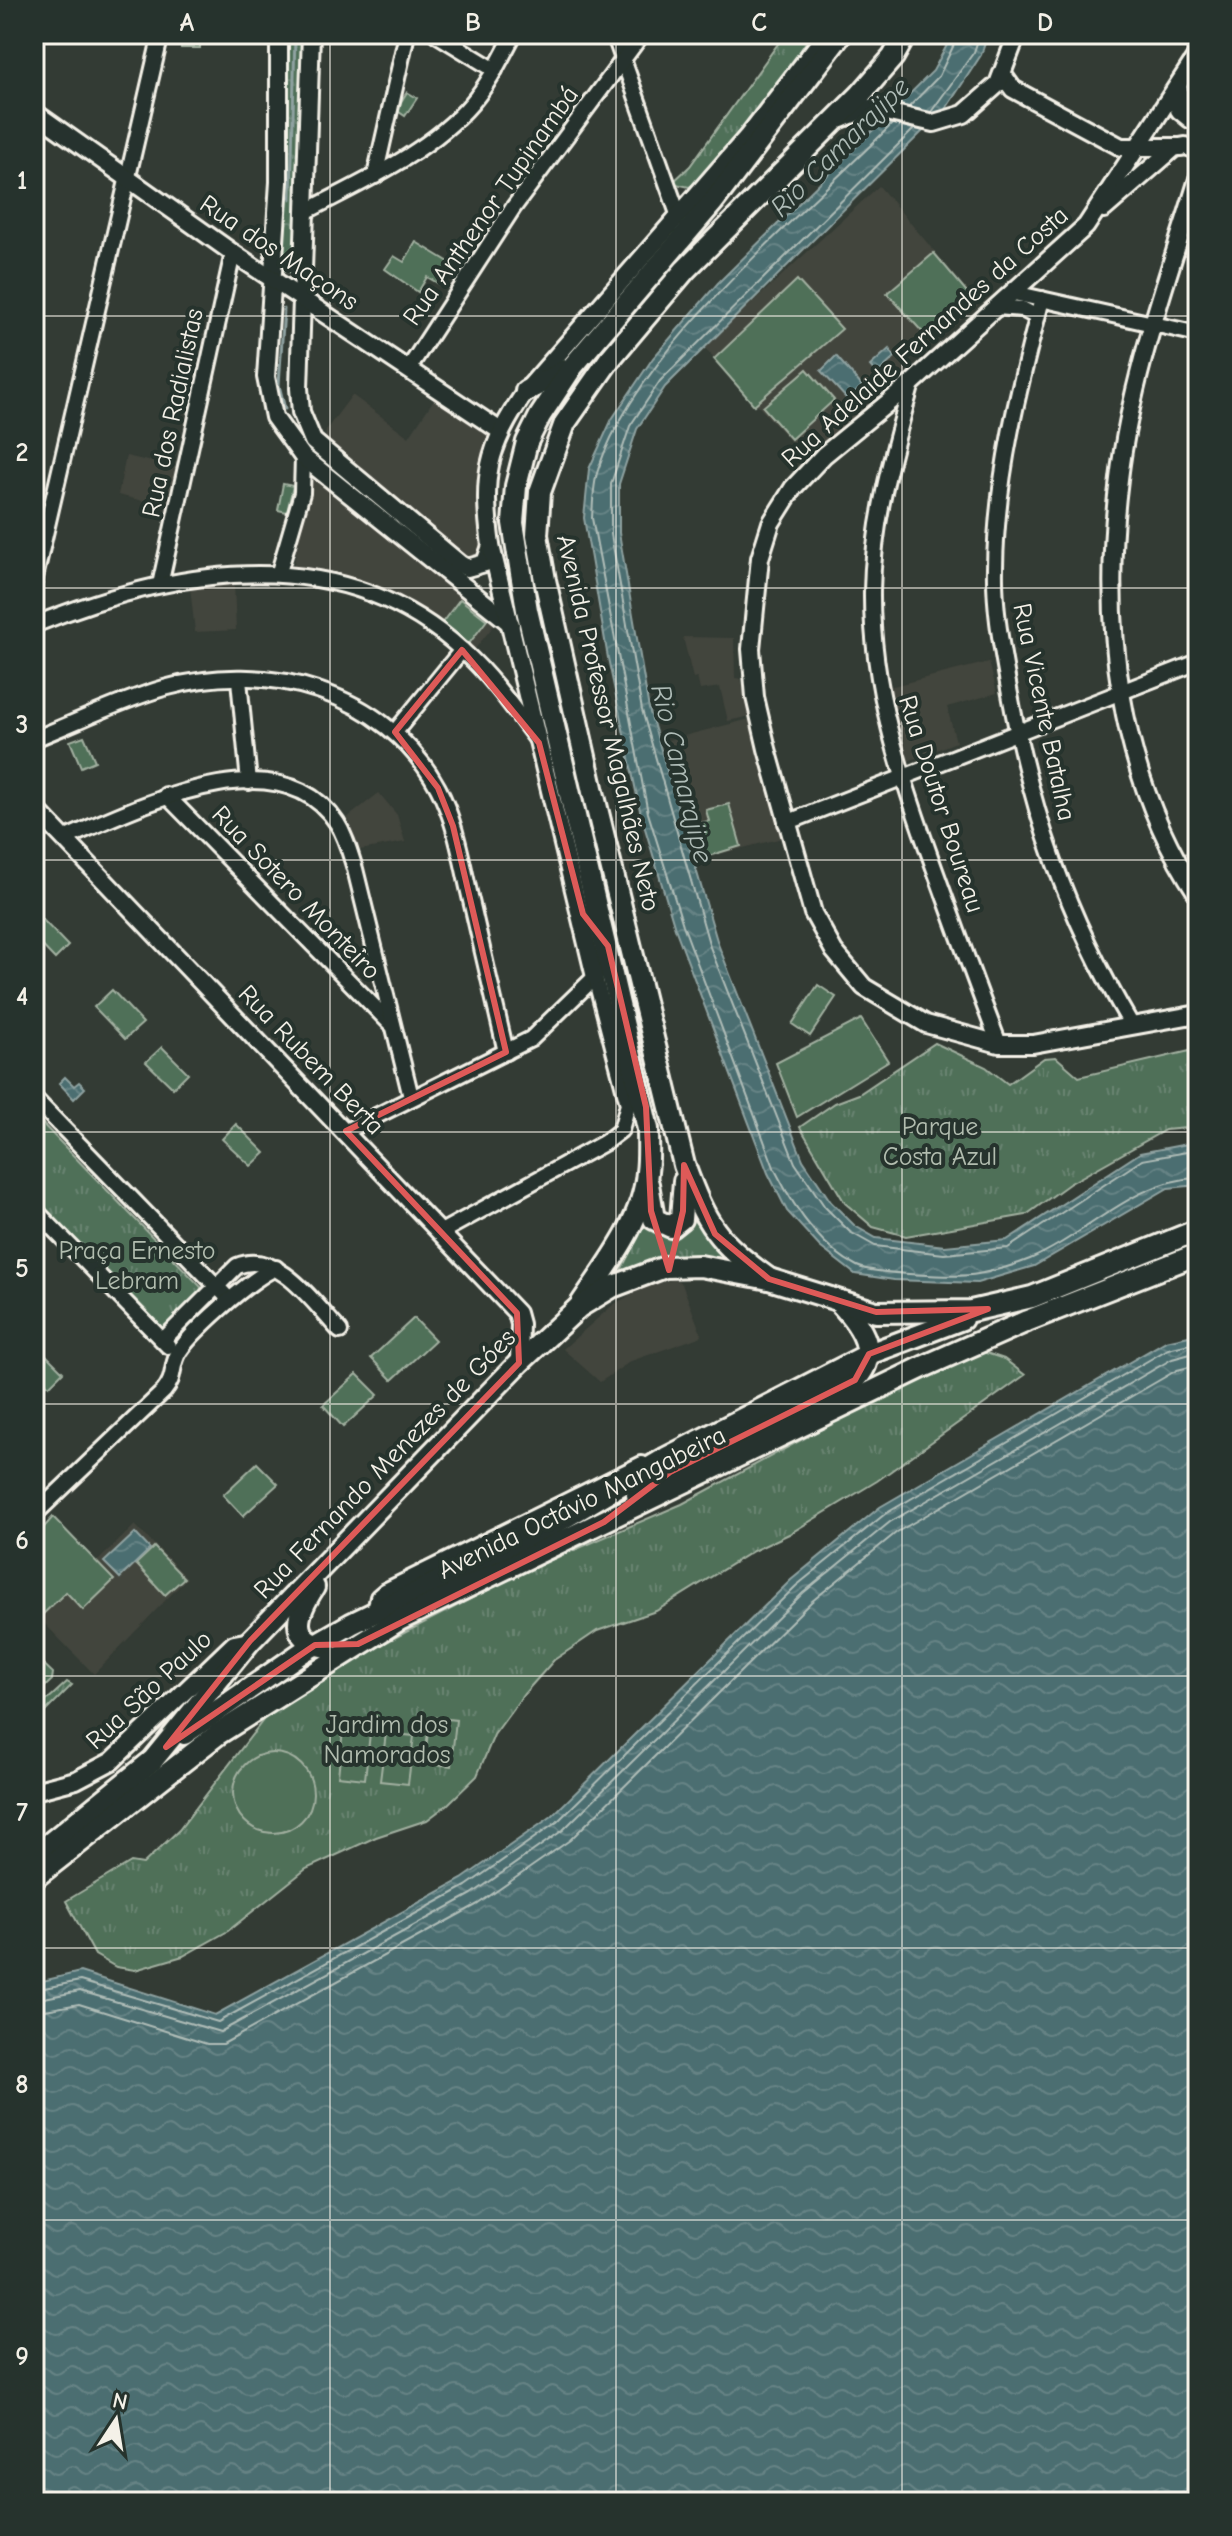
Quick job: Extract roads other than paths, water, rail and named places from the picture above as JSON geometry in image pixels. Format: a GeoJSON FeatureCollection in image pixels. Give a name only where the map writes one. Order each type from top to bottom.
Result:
{"type":"FeatureCollection","features":[{"type":"Feature","properties":{"kind":"main road"},"geometry":{"type":"LineString","coordinates":[[893,57],[896,34]]}},
{"type":"Feature","properties":{"kind":"main road","name":"Avenida Professor Magalhães Neto"},"geometry":{"type":"LineString","coordinates":[[769,1279],[715,1234],[701,1211],[684,1165],[589,777],[545,580],[537,512],[552,451],[584,392],[685,270],[893,57],[906,34]]}},
{"type":"Feature","properties":{"kind":"main road","name":"Avenida Professor Magalhães Neto"},"geometry":{"type":"LineString","coordinates":[[579,1307],[627,1233],[647,1175],[646,1107],[527,610],[513,523],[516,486],[527,442],[554,391],[713,202],[837,36]]}},
{"type":"Feature","properties":{"kind":"main road"},"geometry":{"type":"LineString","coordinates":[[713,202],[747,137]]}},
{"type":"Feature","properties":{"kind":"main road"},"geometry":{"type":"LineString","coordinates":[[526,391],[573,366]]}},
{"type":"Feature","properties":{"kind":"main road"},"geometry":{"type":"LineString","coordinates":[[583,914],[608,946]]}},
{"type":"Feature","properties":{"kind":"main road"},"geometry":{"type":"LineString","coordinates":[[647,1175],[654,1219],[671,1227],[681,1219],[683,1211],[684,1165]]}},
{"type":"Feature","properties":{"kind":"main road","name":"Avenida Octávio Mangabeira"},"geometry":{"type":"LineString","coordinates":[[166,1747],[315,1645],[375,1612],[544,1530],[666,1458],[869,1354],[988,1309],[1032,1297],[1198,1230]]}},
{"type":"Feature","properties":{"kind":"main road","name":"Avenida Octávio Mangabeira"},"geometry":{"type":"LineString","coordinates":[[34,1878],[218,1734],[399,1620],[936,1361],[1027,1321],[1198,1254]]}},
{"type":"Feature","properties":{"kind":"main road","name":"Rua Fernando Menezes de Góes"},"geometry":{"type":"LineString","coordinates":[[34,1856],[98,1808],[166,1747],[250,1641],[519,1363],[579,1307],[635,1276],[665,1267],[700,1266],[769,1279]]}},
{"type":"Feature","properties":{"kind":"main road","name":"Avenida Octávio Mangabeira"},"geometry":{"type":"LineString","coordinates":[[769,1279],[841,1304],[900,1314],[988,1309]]}},
{"type":"Feature","properties":{"kind":"main road"},"geometry":{"type":"LineString","coordinates":[[604,1522],[670,1472],[855,1380],[867,1364],[869,1354],[860,1327],[841,1304]]}},
{"type":"Feature","properties":{"kind":"main road"},"geometry":{"type":"LineString","coordinates":[[331,1560],[299,1614],[299,1629],[315,1645],[358,1644]]}},
{"type":"Feature","properties":{"kind":"street"},"geometry":{"type":"LineString","coordinates":[[34,582],[161,34]]}},
{"type":"Feature","properties":{"kind":"street"},"geometry":{"type":"LineString","coordinates":[[279,34],[280,157],[271,278],[268,395],[284,435],[303,457],[511,624]]}},
{"type":"Feature","properties":{"kind":"street"},"geometry":{"type":"LineString","coordinates":[[311,34],[301,412],[313,441],[460,564],[467,568],[485,563],[491,546]]}},
{"type":"Feature","properties":{"kind":"street"},"geometry":{"type":"LineString","coordinates":[[375,176],[407,34]]}},
{"type":"Feature","properties":{"kind":"street"},"geometry":{"type":"LineString","coordinates":[[436,34],[495,70]]}},
{"type":"Feature","properties":{"kind":"street"},"geometry":{"type":"LineString","coordinates":[[307,211],[375,176],[451,123],[470,105],[495,70],[514,34]]}},
{"type":"Feature","properties":{"kind":"street"},"geometry":{"type":"LineString","coordinates":[[614,34],[678,214]]}},
{"type":"Feature","properties":{"kind":"street","name":"Rua Anthenor Tupinambá"},"geometry":{"type":"LineString","coordinates":[[409,368],[513,208],[642,34]]}},
{"type":"Feature","properties":{"kind":"street"},"geometry":{"type":"LineString","coordinates":[[979,103],[1003,75],[1017,34]]}},
{"type":"Feature","properties":{"kind":"street","name":"Avenida Professor Magalhães Neto"},"geometry":{"type":"LineString","coordinates":[[443,1231],[604,1143],[621,1130],[628,1104],[491,546],[487,484],[499,430],[526,391],[837,36]]}},
{"type":"Feature","properties":{"kind":"street","name":"Rua Adelaide Fernandes da Costa"},"geometry":{"type":"LineString","coordinates":[[1198,54],[1086,226],[912,383],[824,455],[793,488],[771,523],[760,558],[751,649],[755,697],[786,823],[813,913],[834,951],[864,987],[926,1024],[999,1044],[1033,1044],[1198,1014]]}},
{"type":"Feature","properties":{"kind":"street"},"geometry":{"type":"LineString","coordinates":[[1003,75],[1013,89],[1121,147],[1198,150]]}},
{"type":"Feature","properties":{"kind":"street"},"geometry":{"type":"LineString","coordinates":[[1179,87],[1179,110],[1190,119],[1198,117]]}},
{"type":"Feature","properties":{"kind":"street"},"geometry":{"type":"LineString","coordinates":[[823,131],[851,112],[877,110],[925,123],[944,122],[979,103],[1009,97],[1128,163]]}},
{"type":"Feature","properties":{"kind":"street","name":"Rua dos Maçons"},"geometry":{"type":"LineString","coordinates":[[34,112],[233,253],[499,430]]}},
{"type":"Feature","properties":{"kind":"street"},"geometry":{"type":"LineString","coordinates":[[1086,226],[1180,147]]}},
{"type":"Feature","properties":{"kind":"street"},"geometry":{"type":"LineString","coordinates":[[1198,179],[1154,324],[1119,477],[1114,535],[1115,641],[1120,694],[1137,771],[1160,829],[1198,895]]}},
{"type":"Feature","properties":{"kind":"street","name":"Rua dos Radialistas"},"geometry":{"type":"LineString","coordinates":[[160,585],[233,253]]}},
{"type":"Feature","properties":{"kind":"street"},"geometry":{"type":"LineString","coordinates":[[1014,293],[1198,334]]}},
{"type":"Feature","properties":{"kind":"street","name":"Rua Vicente Batalha"},"geometry":{"type":"LineString","coordinates":[[1042,299],[1004,469],[995,567],[996,613],[1018,733],[1051,861],[1074,919],[1131,1024]]}},
{"type":"Feature","properties":{"kind":"street"},"geometry":{"type":"LineString","coordinates":[[997,307],[1022,309],[1037,317]]}},
{"type":"Feature","properties":{"kind":"street","name":"Rua Doutor Boureau"},"geometry":{"type":"LineString","coordinates":[[912,383],[885,485],[872,590],[879,683],[902,777],[999,1044]]}},
{"type":"Feature","properties":{"kind":"street"},"geometry":{"type":"LineString","coordinates":[[279,572],[302,493],[303,457]]}},
{"type":"Feature","properties":{"kind":"street"},"geometry":{"type":"LineString","coordinates":[[34,625],[112,597],[160,585],[279,572],[324,579],[383,599],[462,650],[496,685],[539,743]]}},
{"type":"Feature","properties":{"kind":"street"},"geometry":{"type":"LineString","coordinates":[[395,732],[462,650]]}},
{"type":"Feature","properties":{"kind":"street"},"geometry":{"type":"LineString","coordinates":[[786,823],[1198,662]]}},
{"type":"Feature","properties":{"kind":"street"},"geometry":{"type":"LineString","coordinates":[[239,680],[249,782]]}},
{"type":"Feature","properties":{"kind":"street"},"geometry":{"type":"LineString","coordinates":[[34,739],[167,687],[239,680],[283,681],[324,689],[395,732],[432,778],[453,826],[506,1052]]}},
{"type":"Feature","properties":{"kind":"street"},"geometry":{"type":"LineString","coordinates":[[64,839],[166,795],[249,782],[283,785],[303,792],[335,820],[355,869],[411,1097]]}},
{"type":"Feature","properties":{"kind":"street","name":"Rua Sotero Monteiro"},"geometry":{"type":"LineString","coordinates":[[166,795],[391,1024]]}},
{"type":"Feature","properties":{"kind":"street","name":"Rua Rubem Berta"},"geometry":{"type":"LineString","coordinates":[[34,807],[443,1231],[517,1313],[520,1324],[519,1363]]}},
{"type":"Feature","properties":{"kind":"street"},"geometry":{"type":"LineString","coordinates":[[346,1131],[506,1052],[542,1030],[595,977]]}},
{"type":"Feature","properties":{"kind":"street"},"geometry":{"type":"LineString","coordinates":[[34,1098],[229,1299]]}},
{"type":"Feature","properties":{"kind":"street"},"geometry":{"type":"LineString","coordinates":[[34,1209],[177,1355]]}},
{"type":"Feature","properties":{"kind":"street"},"geometry":{"type":"LineString","coordinates":[[163,1340],[216,1286],[246,1262],[276,1268],[340,1331]]}},
{"type":"Feature","properties":{"kind":"street"},"geometry":{"type":"LineString","coordinates":[[34,1515],[164,1391],[174,1377],[177,1355],[229,1299],[258,1275],[276,1268]]}},
{"type":"Feature","properties":{"kind":"street","name":"Rua São Paulo"},"geometry":{"type":"LineString","coordinates":[[34,1791],[76,1780],[112,1761],[234,1644],[250,1641]]}},
{"type":"Feature","properties":{"kind":"water"},"geometry":{"type":"Polygon","coordinates":[[[953,34],[988,34],[981,55],[947,107],[665,387],[637,429],[619,484],[619,533],[649,709],[718,944],[803,1160],[831,1202],[855,1226],[876,1238],[945,1246],[1007,1240],[1140,1153],[1198,1142],[1198,1185],[1168,1188],[1034,1266],[977,1283],[894,1280],[855,1274],[820,1247],[787,1211],[768,1173],[675,928],[641,815],[608,658],[584,518],[589,469],[612,419],[653,358],[718,283],[933,71],[953,34]]]}},
{"type":"Feature","properties":{"kind":"water"},"geometry":{"type":"Polygon","coordinates":[[[889,349],[895,357],[877,374],[870,366],[889,349]]]}},
{"type":"Feature","properties":{"kind":"water"},"geometry":{"type":"Polygon","coordinates":[[[836,356],[862,386],[848,400],[821,371],[836,356]]]}},
{"type":"Feature","properties":{"kind":"water"},"geometry":{"type":"Polygon","coordinates":[[[65,1077],[74,1086],[79,1082],[85,1088],[74,1099],[59,1083],[65,1077]]]}},
{"type":"Feature","properties":{"kind":"water"},"geometry":{"type":"Polygon","coordinates":[[[1198,1334],[1198,2502],[34,2502],[34,1983],[80,1972],[215,2015],[462,1879],[552,1816],[791,1580],[880,1507],[1166,1341],[1198,1334]]]}},
{"type":"Feature","properties":{"kind":"water"},"geometry":{"type":"Polygon","coordinates":[[[135,1533],[150,1549],[120,1578],[104,1562],[135,1533]]]}},
{"type":"Feature","properties":{"kind":"waterway"},"geometry":{"type":"LineString","coordinates":[[291,199],[295,34]]}},
{"type":"Feature","properties":{"kind":"waterway"},"geometry":{"type":"LineString","coordinates":[[284,309],[279,385],[285,409]]}},
{"type":"Feature","properties":{"kind":"water label","name":"Rio Camarajipe"},"geometry":{"type":"Point","coordinates":[840,147]}},
{"type":"Feature","properties":{"kind":"water label","name":"Rio Camarajipe"},"geometry":{"type":"Point","coordinates":[682,774]}},
{"type":"Feature","properties":{"kind":"park label","name":"Parque Costa Azul"},"geometry":{"type":"Point","coordinates":[940,1142]}},
{"type":"Feature","properties":{"kind":"park label","name":"Praça Ernesto Lebram"},"geometry":{"type":"Point","coordinates":[137,1266]}},
{"type":"Feature","properties":{"kind":"park label","name":"Jardim dos Namorados"},"geometry":{"type":"Point","coordinates":[387,1740]}}]}
